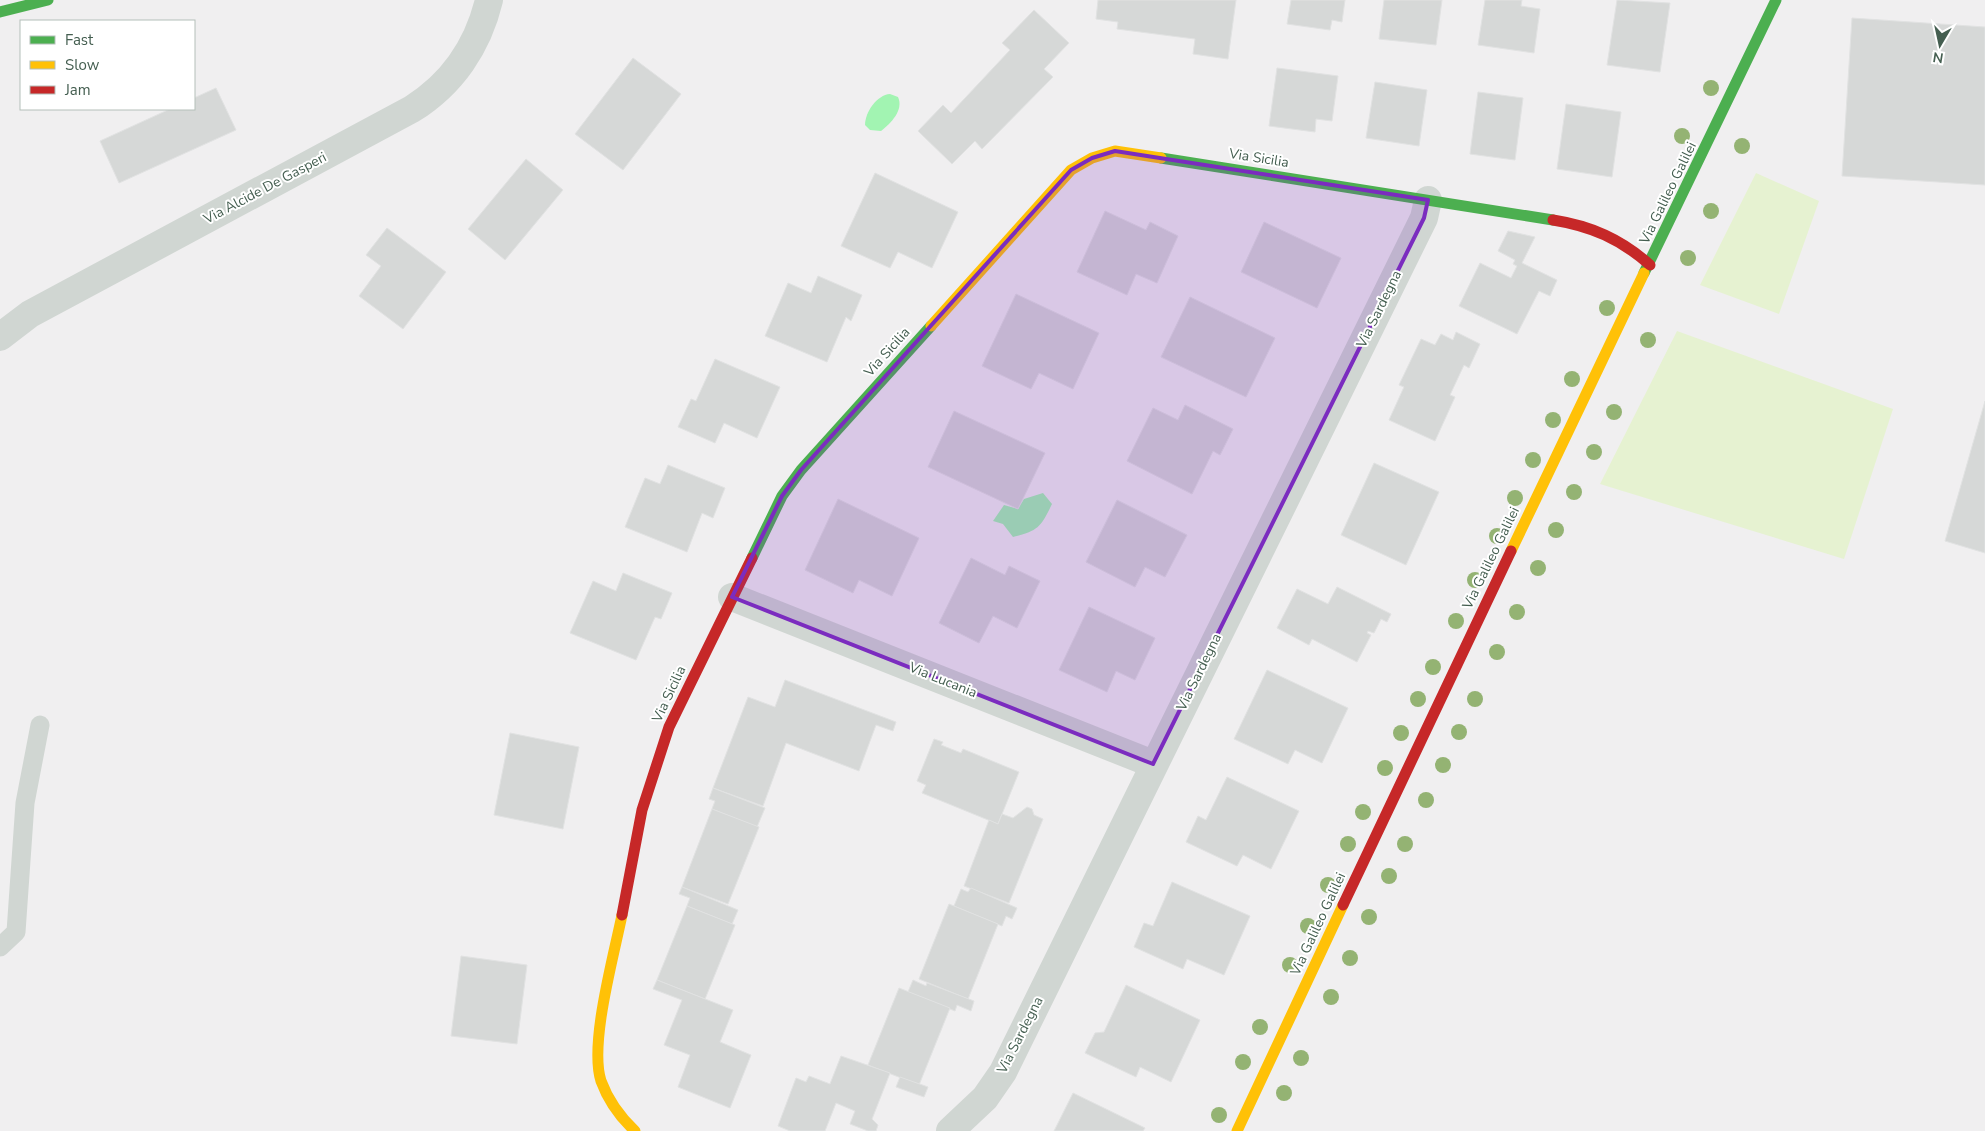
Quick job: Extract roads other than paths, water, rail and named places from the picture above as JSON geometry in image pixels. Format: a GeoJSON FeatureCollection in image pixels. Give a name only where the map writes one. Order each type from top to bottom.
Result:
{"type":"FeatureCollection","features":[{"type":"Feature","properties":{"kind":"street"},"geometry":{"type":"LineString","coordinates":[[0,12],[48,0]]}},
{"type":"Feature","properties":{"kind":"street","name":"Via Alcide De Gasperi"},"geometry":{"type":"LineString","coordinates":[[0,337],[30,314],[432,97],[472,48],[485,18],[490,0]]}},
{"type":"Feature","properties":{"kind":"street","name":"Via Galileo Galilei"},"geometry":{"type":"LineString","coordinates":[[1237,1131],[1456,665],[1776,0]]}},
{"type":"Feature","properties":{"kind":"street","name":"Via Sicilia"},"geometry":{"type":"LineString","coordinates":[[635,1131],[620,1117],[601,1080],[598,1039],[642,810],[669,727],[782,496],[800,470],[1072,170],[1092,158],[1115,151],[1576,224],[1607,234],[1630,247],[1650,265]]}},
{"type":"Feature","properties":{"kind":"street","name":"Via Sardegna"},"geometry":{"type":"LineString","coordinates":[[950,1131],[986,1098],[1003,1072],[1153,764],[1424,218],[1428,200]]}},
{"type":"Feature","properties":{"kind":"street","name":"Via Lucania"},"geometry":{"type":"LineString","coordinates":[[732,597],[1153,764]]}},
{"type":"Feature","properties":{"kind":"lane"},"geometry":{"type":"LineString","coordinates":[[0,947],[16,932],[25,803],[40,725]]}}]}
